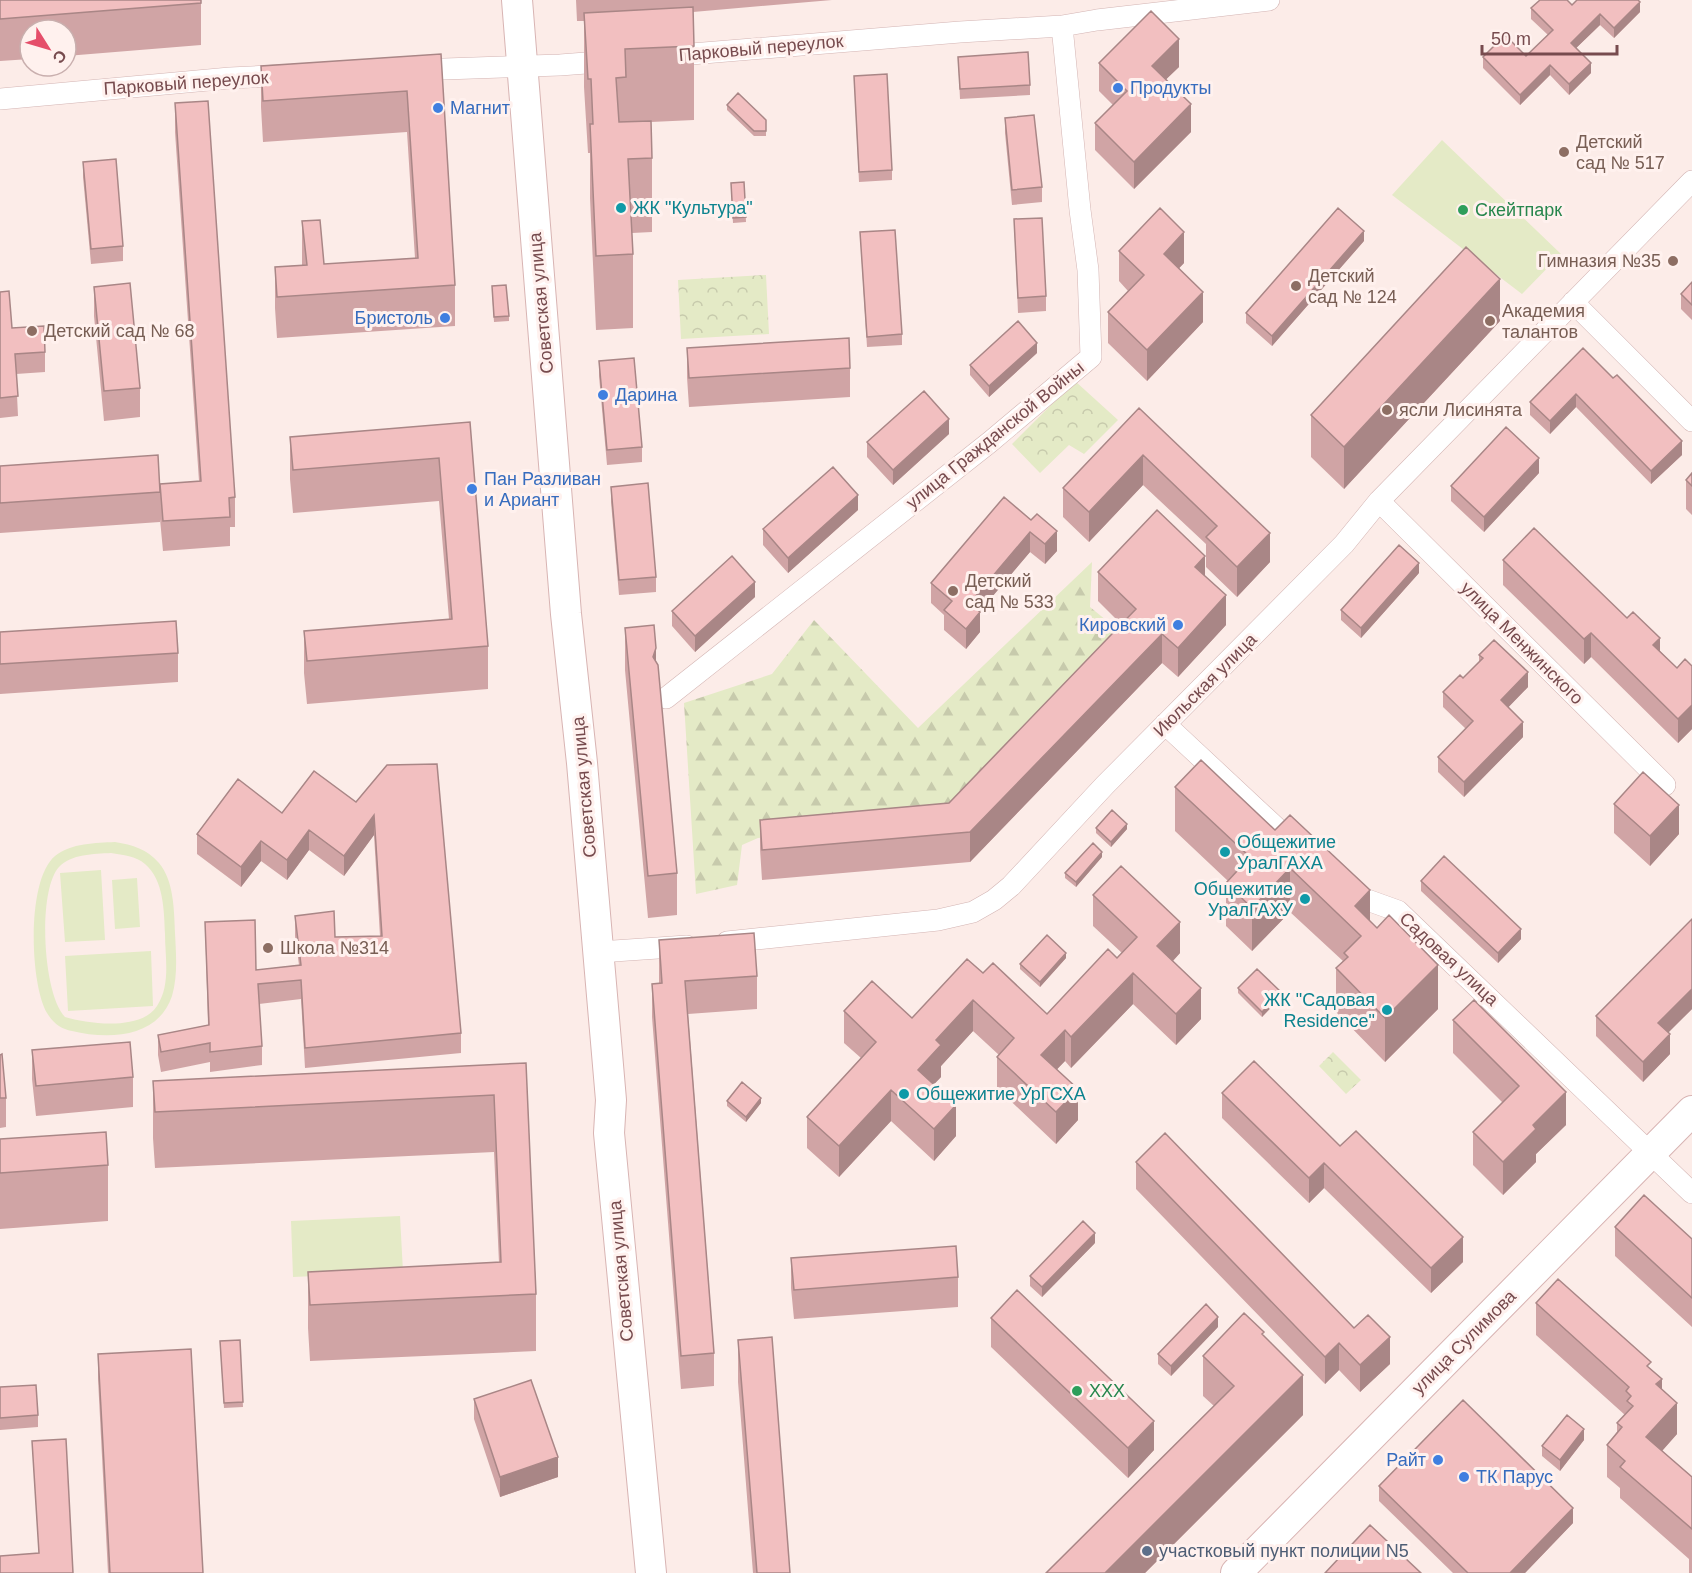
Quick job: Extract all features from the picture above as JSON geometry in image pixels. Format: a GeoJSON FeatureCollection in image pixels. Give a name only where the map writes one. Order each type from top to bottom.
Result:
{"type":"FeatureCollection","features":[{"type":"Feature","properties":{"kind":"street","name":"Советская улица"},"geometry":{"type":"LineString","coordinates":[[517,0],[565,602],[599,952],[611,1100],[609,1133],[651,1573]]}},
{"type":"Feature","properties":{"kind":"street","name":"Парковый переулок"},"geometry":{"type":"LineString","coordinates":[[397,71],[642,58],[1062,26],[1269,0]]}},
{"type":"Feature","properties":{"kind":"street","name":"улица Гражданской Войны"},"geometry":{"type":"LineString","coordinates":[[666,698],[990,442],[1091,357],[1088,270],[1077,188],[1062,26]]}},
{"type":"Feature","properties":{"kind":"street","name":"Парковый переулок"},"geometry":{"type":"LineString","coordinates":[[0,99],[230,78],[314,74]]}},
{"type":"Feature","properties":{"kind":"street","name":"Июльская улица"},"geometry":{"type":"LineString","coordinates":[[599,952],[938,920],[973,912],[994,900],[1011,886],[1165,724],[1344,544],[1380,501],[1692,181]]}},
{"type":"Feature","properties":{"kind":"street"},"geometry":{"type":"LineString","coordinates":[[1573,302],[1692,421]]}},
{"type":"Feature","properties":{"kind":"street","name":"улица Менжинского"},"geometry":{"type":"LineString","coordinates":[[1380,501],[1665,785]]}},
{"type":"Feature","properties":{"kind":"street"},"geometry":{"type":"LineString","coordinates":[[1165,724],[1310,860]]}},
{"type":"Feature","properties":{"kind":"street","name":"Садовая улица"},"geometry":{"type":"LineString","coordinates":[[1328,876],[1345,892],[1398,910],[1692,1193]]}},
{"type":"Feature","properties":{"kind":"street","name":"улица Сулимова"},"geometry":{"type":"LineString","coordinates":[[1236,1573],[1692,1111]]}},
{"type":"Feature","properties":{"kind":"green space","name":"Скейтпарк"},"geometry":{"type":"Polygon","coordinates":[[[1442,140],[1561,254],[1522,294],[1392,195],[1442,140]]]}},
{"type":"Feature","properties":{"kind":"green space"},"geometry":{"type":"Polygon","coordinates":[[[766,275],[769,334],[681,339],[678,280],[766,275]]]}},
{"type":"Feature","properties":{"kind":"green space"},"geometry":{"type":"Polygon","coordinates":[[[1075,381],[1118,420],[1084,454],[1069,445],[1040,473],[1012,444],[1075,381]]]}},
{"type":"Feature","properties":{"kind":"green space"},"geometry":{"type":"Polygon","coordinates":[[[1092,562],[1090,607],[1123,634],[942,819],[758,838],[742,845],[737,885],[696,894],[684,703],[772,674],[814,620],[918,728],[1092,562]]]}},
{"type":"Feature","properties":{"kind":"green space"},"geometry":{"type":"Polygon","coordinates":[[[115,842],[145,851],[159,863],[168,878],[174,915],[175,981],[172,996],[165,1010],[144,1028],[116,1035],[86,1034],[64,1029],[55,1023],[47,1013],[41,999],[34,957],[35,909],[39,887],[46,868],[55,856],[76,846],[115,842]],[[111,853],[90,854],[70,859],[64,863],[52,879],[48,897],[45,919],[46,943],[52,988],[65,1017],[87,1022],[127,1022],[149,1014],[161,998],[166,980],[165,925],[156,878],[141,861],[111,853]]]}},
{"type":"Feature","properties":{"kind":"green space"},"geometry":{"type":"Polygon","coordinates":[[[101,870],[105,940],[65,942],[60,873],[101,870]]]}},
{"type":"Feature","properties":{"kind":"green space"},"geometry":{"type":"Polygon","coordinates":[[[137,878],[140,927],[115,929],[112,880],[137,878]]]}},
{"type":"Feature","properties":{"kind":"green space"},"geometry":{"type":"Polygon","coordinates":[[[151,951],[153,1006],[68,1011],[65,956],[151,951]]]}},
{"type":"Feature","properties":{"kind":"green space"},"geometry":{"type":"Polygon","coordinates":[[[1333,1052],[1361,1080],[1346,1094],[1319,1066],[1333,1052]]]}},
{"type":"Feature","properties":{"kind":"green space"},"geometry":{"type":"Polygon","coordinates":[[[400,1216],[403,1272],[293,1277],[291,1221],[400,1216]]]}},
{"type":"Feature","properties":{"kind":"building"},"geometry":{"type":"Polygon","coordinates":[[[0,0],[201,0],[201,3],[0,19],[0,0]]]}},
{"type":"Feature","properties":{"kind":"building"},"geometry":{"type":"Polygon","coordinates":[[[1540,0],[1567,0],[1572,5],[1577,0],[1638,0],[1640,2],[1614,28],[1600,14],[1571,43],[1591,63],[1569,84],[1550,65],[1520,95],[1483,57],[1505,35],[1526,56],[1553,30],[1531,8],[1540,0]]]}},
{"type":"Feature","properties":{"kind":"building"},"geometry":{"type":"Polygon","coordinates":[[[693,7],[694,46],[625,49],[626,77],[616,78],[619,122],[651,121],[652,158],[628,159],[633,254],[596,256],[590,124],[593,124],[591,79],[588,79],[584,13],[693,7]]]}},
{"type":"Feature","properties":{"kind":"building"},"geometry":{"type":"Polygon","coordinates":[[[1151,11],[1179,39],[1152,66],[1191,104],[1134,162],[1095,123],[1127,91],[1099,63],[1151,11]]]}},
{"type":"Feature","properties":{"kind":"building"},"geometry":{"type":"Polygon","coordinates":[[[1028,52],[1030,85],[960,89],[958,57],[1028,52]]]}},
{"type":"Feature","properties":{"kind":"building"},"geometry":{"type":"Polygon","coordinates":[[[441,54],[455,285],[277,297],[275,267],[307,265],[302,221],[320,220],[324,264],[418,258],[407,91],[263,101],[261,66],[441,54]]]}},
{"type":"Feature","properties":{"kind":"building"},"geometry":{"type":"Polygon","coordinates":[[[887,74],[892,170],[859,172],[854,76],[887,74]]]}},
{"type":"Feature","properties":{"kind":"building"},"geometry":{"type":"Polygon","coordinates":[[[738,93],[766,120],[766,131],[754,131],[727,105],[738,93]]]}},
{"type":"Feature","properties":{"kind":"building"},"geometry":{"type":"Polygon","coordinates":[[[208,101],[235,497],[229,498],[230,517],[163,521],[160,484],[201,481],[175,103],[208,101]]]}},
{"type":"Feature","properties":{"kind":"building"},"geometry":{"type":"Polygon","coordinates":[[[1034,115],[1042,187],[1012,190],[1005,118],[1034,115]]]}},
{"type":"Feature","properties":{"kind":"building"},"geometry":{"type":"Polygon","coordinates":[[[116,159],[123,246],[91,249],[83,162],[116,159]]]}},
{"type":"Feature","properties":{"kind":"building"},"geometry":{"type":"Polygon","coordinates":[[[744,182],[746,217],[733,218],[731,183],[744,182]]]}},
{"type":"Feature","properties":{"kind":"building"},"geometry":{"type":"Polygon","coordinates":[[[1160,208],[1184,232],[1164,254],[1203,292],[1147,350],[1108,312],[1144,275],[1119,251],[1160,208]]]}},
{"type":"Feature","properties":{"kind":"building"},"geometry":{"type":"Polygon","coordinates":[[[1338,208],[1364,231],[1272,336],[1246,313],[1338,208]]]}},
{"type":"Feature","properties":{"kind":"building"},"geometry":{"type":"Polygon","coordinates":[[[1042,218],[1046,296],[1018,298],[1014,219],[1042,218]]]}},
{"type":"Feature","properties":{"kind":"building"},"geometry":{"type":"Polygon","coordinates":[[[895,230],[902,334],[867,337],[860,232],[895,230]]]}},
{"type":"Feature","properties":{"kind":"building"},"geometry":{"type":"Polygon","coordinates":[[[1466,247],[1500,279],[1344,447],[1311,415],[1466,247]]]}},
{"type":"Feature","properties":{"kind":"building"},"geometry":{"type":"Polygon","coordinates":[[[1692,282],[1692,305],[1681,294],[1692,282]]]}},
{"type":"Feature","properties":{"kind":"building"},"geometry":{"type":"Polygon","coordinates":[[[130,283],[140,388],[104,391],[94,287],[130,283]]]}},
{"type":"Feature","properties":{"kind":"building"},"geometry":{"type":"Polygon","coordinates":[[[506,285],[509,316],[494,317],[492,286],[506,285]]]}},
{"type":"Feature","properties":{"kind":"building"},"geometry":{"type":"Polygon","coordinates":[[[9,291],[12,328],[44,326],[45,352],[15,354],[18,396],[0,398],[0,292],[9,291]]]}},
{"type":"Feature","properties":{"kind":"building"},"geometry":{"type":"Polygon","coordinates":[[[1018,321],[1037,343],[989,386],[970,365],[1018,321]]]}},
{"type":"Feature","properties":{"kind":"building"},"geometry":{"type":"Polygon","coordinates":[[[849,338],[850,368],[689,378],[687,348],[849,338]]]}},
{"type":"Feature","properties":{"kind":"building"},"geometry":{"type":"Polygon","coordinates":[[[1583,348],[1613,378],[1617,375],[1682,441],[1651,471],[1576,394],[1550,421],[1530,402],[1583,348]]]}},
{"type":"Feature","properties":{"kind":"building"},"geometry":{"type":"Polygon","coordinates":[[[634,358],[642,447],[607,450],[599,361],[634,358]]]}},
{"type":"Feature","properties":{"kind":"building"},"geometry":{"type":"Polygon","coordinates":[[[924,391],[949,419],[893,470],[867,442],[924,391]]]}},
{"type":"Feature","properties":{"kind":"building"},"geometry":{"type":"Polygon","coordinates":[[[1139,408],[1270,533],[1237,567],[1206,537],[1217,526],[1143,455],[1089,512],[1063,488],[1139,408]]]}},
{"type":"Feature","properties":{"kind":"building"},"geometry":{"type":"Polygon","coordinates":[[[470,422],[488,646],[307,661],[304,631],[452,619],[439,458],[293,470],[290,437],[470,422]]]}},
{"type":"Feature","properties":{"kind":"building"},"geometry":{"type":"Polygon","coordinates":[[[1506,427],[1539,458],[1484,517],[1451,486],[1506,427]]]}},
{"type":"Feature","properties":{"kind":"building"},"geometry":{"type":"Polygon","coordinates":[[[158,455],[160,492],[0,503],[0,466],[158,455]]]}},
{"type":"Feature","properties":{"kind":"building"},"geometry":{"type":"Polygon","coordinates":[[[833,467],[858,495],[788,558],[763,529],[833,467]]]}},
{"type":"Feature","properties":{"kind":"building"},"geometry":{"type":"Polygon","coordinates":[[[1692,473],[1692,486],[1686,480],[1692,473]]]}},
{"type":"Feature","properties":{"kind":"building"},"geometry":{"type":"Polygon","coordinates":[[[648,483],[656,577],[619,580],[611,487],[648,483]]]}},
{"type":"Feature","properties":{"kind":"building"},"geometry":{"type":"Polygon","coordinates":[[[1004,497],[1031,520],[1037,514],[1057,531],[1045,544],[1030,532],[970,603],[980,612],[966,629],[944,610],[952,601],[931,583],[1004,497]]]}},
{"type":"Feature","properties":{"kind":"building"},"geometry":{"type":"Polygon","coordinates":[[[1157,510],[1205,556],[1195,567],[1226,595],[1178,648],[1162,634],[970,832],[762,850],[760,820],[949,803],[1136,609],[1098,572],[1157,510]]]}},
{"type":"Feature","properties":{"kind":"building"},"geometry":{"type":"Polygon","coordinates":[[[1534,528],[1627,618],[1633,612],[1660,638],[1653,645],[1677,668],[1685,659],[1692,666],[1692,705],[1678,719],[1591,633],[1584,639],[1503,560],[1534,528]]]}},
{"type":"Feature","properties":{"kind":"building"},"geometry":{"type":"Polygon","coordinates":[[[1399,545],[1419,563],[1361,628],[1341,610],[1399,545]]]}},
{"type":"Feature","properties":{"kind":"building"},"geometry":{"type":"Polygon","coordinates":[[[732,556],[755,582],[695,636],[672,611],[732,556]]]}},
{"type":"Feature","properties":{"kind":"building"},"geometry":{"type":"Polygon","coordinates":[[[176,621],[178,653],[0,664],[0,632],[176,621]]]}},
{"type":"Feature","properties":{"kind":"building"},"geometry":{"type":"Polygon","coordinates":[[[654,625],[656,648],[653,657],[658,665],[677,873],[648,876],[625,628],[654,625]]]}},
{"type":"Feature","properties":{"kind":"building"},"geometry":{"type":"Polygon","coordinates":[[[1494,640],[1528,672],[1501,700],[1523,722],[1464,782],[1438,757],[1473,721],[1443,692],[1460,675],[1463,678],[1483,658],[1479,655],[1494,640]]]}},
{"type":"Feature","properties":{"kind":"building"},"geometry":{"type":"Polygon","coordinates":[[[1201,760],[1275,830],[1290,815],[1370,890],[1355,906],[1377,928],[1389,915],[1438,965],[1385,1018],[1336,968],[1348,957],[1344,953],[1361,936],[1290,868],[1252,908],[1226,883],[1250,857],[1175,787],[1201,760]]]}},
{"type":"Feature","properties":{"kind":"building"},"geometry":{"type":"Polygon","coordinates":[[[437,764],[461,1033],[305,1048],[301,980],[258,984],[262,1046],[210,1052],[210,1043],[161,1052],[158,1035],[209,1025],[205,922],[255,920],[256,970],[301,965],[295,916],[334,911],[335,937],[382,936],[374,815],[344,856],[309,830],[287,860],[261,841],[241,867],[197,834],[238,779],[282,813],[314,771],[356,802],[387,765],[437,764]]]}},
{"type":"Feature","properties":{"kind":"building"},"geometry":{"type":"Polygon","coordinates":[[[1643,772],[1679,805],[1650,836],[1614,804],[1643,772]]]}},
{"type":"Feature","properties":{"kind":"building"},"geometry":{"type":"Polygon","coordinates":[[[1112,810],[1127,824],[1111,842],[1096,828],[1112,810]]]}},
{"type":"Feature","properties":{"kind":"building"},"geometry":{"type":"Polygon","coordinates":[[[1093,843],[1102,852],[1076,882],[1065,873],[1093,843]]]}},
{"type":"Feature","properties":{"kind":"building"},"geometry":{"type":"Polygon","coordinates":[[[1444,856],[1521,929],[1498,953],[1421,881],[1444,856]]]}},
{"type":"Feature","properties":{"kind":"building"},"geometry":{"type":"Polygon","coordinates":[[[1121,866],[1180,922],[1157,946],[1201,988],[1176,1014],[1133,973],[1071,1037],[1065,1030],[1041,1055],[1078,1089],[1056,1112],[997,1057],[1014,1038],[973,1000],[936,1040],[941,1045],[918,1070],[956,1105],[934,1129],[891,1090],[839,1146],[807,1117],[876,1042],[844,1011],[872,981],[912,1018],[967,959],[983,973],[993,963],[1047,1014],[1108,949],[1117,958],[1137,937],[1093,895],[1121,866]]]}},
{"type":"Feature","properties":{"kind":"building"},"geometry":{"type":"Polygon","coordinates":[[[1692,919],[1692,989],[1658,1023],[1670,1034],[1643,1062],[1596,1016],[1692,919]]]}},
{"type":"Feature","properties":{"kind":"building"},"geometry":{"type":"Polygon","coordinates":[[[754,933],[757,976],[685,981],[714,1353],[681,1356],[652,984],[662,983],[659,940],[754,933]]]}},
{"type":"Feature","properties":{"kind":"building"},"geometry":{"type":"Polygon","coordinates":[[[1047,935],[1066,953],[1040,982],[1020,964],[1047,935]]]}},
{"type":"Feature","properties":{"kind":"building"},"geometry":{"type":"Polygon","coordinates":[[[1257,969],[1281,992],[1262,1012],[1238,988],[1257,969]]]}},
{"type":"Feature","properties":{"kind":"building"},"geometry":{"type":"Polygon","coordinates":[[[1474,1000],[1566,1092],[1533,1125],[1536,1129],[1503,1162],[1473,1132],[1519,1086],[1453,1020],[1474,1000]]]}},
{"type":"Feature","properties":{"kind":"building"},"geometry":{"type":"Polygon","coordinates":[[[130,1042],[133,1077],[36,1086],[32,1050],[130,1042]]]}},
{"type":"Feature","properties":{"kind":"building"},"geometry":{"type":"Polygon","coordinates":[[[2,1054],[6,1098],[0,1098],[0,1055],[2,1054]]]}},
{"type":"Feature","properties":{"kind":"building"},"geometry":{"type":"Polygon","coordinates":[[[1254,1061],[1340,1146],[1356,1131],[1463,1237],[1431,1268],[1324,1163],[1309,1178],[1222,1093],[1254,1061]]]}},
{"type":"Feature","properties":{"kind":"building"},"geometry":{"type":"Polygon","coordinates":[[[526,1063],[536,1294],[310,1305],[308,1272],[501,1262],[494,1095],[155,1112],[153,1081],[526,1063]]]}},
{"type":"Feature","properties":{"kind":"building"},"geometry":{"type":"Polygon","coordinates":[[[742,1082],[761,1098],[746,1117],[727,1101],[742,1082]]]}},
{"type":"Feature","properties":{"kind":"building"},"geometry":{"type":"Polygon","coordinates":[[[106,1132],[108,1165],[0,1173],[0,1139],[106,1132]]]}},
{"type":"Feature","properties":{"kind":"building"},"geometry":{"type":"Polygon","coordinates":[[[1165,1133],[1354,1328],[1368,1315],[1390,1337],[1360,1365],[1339,1343],[1325,1357],[1136,1162],[1165,1133]]]}},
{"type":"Feature","properties":{"kind":"building"},"geometry":{"type":"Polygon","coordinates":[[[1644,1195],[1692,1239],[1692,1298],[1615,1227],[1644,1195]]]}},
{"type":"Feature","properties":{"kind":"building"},"geometry":{"type":"Polygon","coordinates":[[[1083,1221],[1095,1233],[1042,1287],[1030,1276],[1083,1221]]]}},
{"type":"Feature","properties":{"kind":"building"},"geometry":{"type":"Polygon","coordinates":[[[956,1246],[958,1277],[794,1290],[791,1258],[956,1246]]]}},
{"type":"Feature","properties":{"kind":"building"},"geometry":{"type":"Polygon","coordinates":[[[1558,1279],[1651,1362],[1647,1366],[1662,1379],[1656,1384],[1677,1403],[1646,1437],[1692,1477],[1692,1529],[1620,1467],[1625,1461],[1607,1445],[1622,1427],[1617,1423],[1633,1406],[1627,1401],[1631,1396],[1626,1391],[1629,1387],[1536,1303],[1558,1279]]]}},
{"type":"Feature","properties":{"kind":"building"},"geometry":{"type":"Polygon","coordinates":[[[1017,1290],[1154,1421],[1128,1448],[991,1318],[1017,1290]]]}},
{"type":"Feature","properties":{"kind":"building"},"geometry":{"type":"Polygon","coordinates":[[[1206,1304],[1218,1317],[1171,1366],[1158,1354],[1206,1304]]]}},
{"type":"Feature","properties":{"kind":"building"},"geometry":{"type":"Polygon","coordinates":[[[1244,1313],[1303,1375],[1105,1573],[1046,1573],[1234,1386],[1203,1356],[1244,1313]]]}},
{"type":"Feature","properties":{"kind":"building"},"geometry":{"type":"Polygon","coordinates":[[[772,1337],[790,1573],[757,1573],[738,1340],[772,1337]]]}},
{"type":"Feature","properties":{"kind":"building"},"geometry":{"type":"Polygon","coordinates":[[[240,1340],[243,1402],[224,1403],[220,1341],[240,1340]]]}},
{"type":"Feature","properties":{"kind":"building"},"geometry":{"type":"Polygon","coordinates":[[[191,1349],[203,1573],[110,1573],[98,1354],[191,1349]]]}},
{"type":"Feature","properties":{"kind":"building"},"geometry":{"type":"Polygon","coordinates":[[[531,1380],[558,1457],[500,1477],[474,1399],[531,1380]]]}},
{"type":"Feature","properties":{"kind":"building"},"geometry":{"type":"Polygon","coordinates":[[[36,1385],[38,1415],[0,1418],[0,1387],[36,1385]]]}},
{"type":"Feature","properties":{"kind":"building","name":"ТК Парус"},"geometry":{"type":"Polygon","coordinates":[[[1463,1400],[1573,1508],[1510,1573],[1468,1573],[1379,1486],[1463,1400]]]}},
{"type":"Feature","properties":{"kind":"building"},"geometry":{"type":"Polygon","coordinates":[[[1567,1415],[1584,1429],[1560,1460],[1542,1446],[1567,1415]]]}},
{"type":"Feature","properties":{"kind":"building"},"geometry":{"type":"Polygon","coordinates":[[[66,1439],[73,1573],[0,1573],[0,1556],[39,1553],[32,1441],[66,1439]]]}},
{"type":"Feature","properties":{"kind":"building"},"geometry":{"type":"Polygon","coordinates":[[[1370,1525],[1421,1573],[1325,1573],[1370,1525]]]}},
{"type":"Feature","properties":{"kind":"place","name":"Продукты"},"geometry":{"type":"Point","coordinates":[1118,88]}},
{"type":"Feature","properties":{"kind":"place","name":"Магнит"},"geometry":{"type":"Point","coordinates":[438,108]}},
{"type":"Feature","properties":{"kind":"place","name":"Детский сад № 517"},"geometry":{"type":"Point","coordinates":[1564,152]}},
{"type":"Feature","properties":{"kind":"place","name":"ЖК \"Культура\""},"geometry":{"type":"Point","coordinates":[621,208]}},
{"type":"Feature","properties":{"kind":"place","name":"Скейтпарк"},"geometry":{"type":"Point","coordinates":[1463,210]}},
{"type":"Feature","properties":{"kind":"place","name":"Гимназия №35"},"geometry":{"type":"Point","coordinates":[1673,261]}},
{"type":"Feature","properties":{"kind":"place","name":"Детский сад № 124"},"geometry":{"type":"Point","coordinates":[1296,286]}},
{"type":"Feature","properties":{"kind":"place","name":"Бристоль"},"geometry":{"type":"Point","coordinates":[445,318]}},
{"type":"Feature","properties":{"kind":"place","name":"Академия талантов"},"geometry":{"type":"Point","coordinates":[1490,321]}},
{"type":"Feature","properties":{"kind":"place","name":"Детский сад № 68"},"geometry":{"type":"Point","coordinates":[32,331]}},
{"type":"Feature","properties":{"kind":"place","name":"Дарина"},"geometry":{"type":"Point","coordinates":[603,395]}},
{"type":"Feature","properties":{"kind":"place","name":"ясли Лисинята"},"geometry":{"type":"Point","coordinates":[1387,410]}},
{"type":"Feature","properties":{"kind":"place","name":"Пан Разливан и Ариант"},"geometry":{"type":"Point","coordinates":[472,489]}},
{"type":"Feature","properties":{"kind":"place","name":"Детский сад № 533"},"geometry":{"type":"Point","coordinates":[953,591]}},
{"type":"Feature","properties":{"kind":"place","name":"Кировский"},"geometry":{"type":"Point","coordinates":[1178,625]}},
{"type":"Feature","properties":{"kind":"place","name":"Общежитие УралГАХА"},"geometry":{"type":"Point","coordinates":[1225,852]}},
{"type":"Feature","properties":{"kind":"place","name":"Общежитие УралГАХУ"},"geometry":{"type":"Point","coordinates":[1305,899]}},
{"type":"Feature","properties":{"kind":"place","name":"Школа №314"},"geometry":{"type":"Point","coordinates":[268,948]}},
{"type":"Feature","properties":{"kind":"place","name":"ЖК \"Садовая Residence\""},"geometry":{"type":"Point","coordinates":[1387,1010]}},
{"type":"Feature","properties":{"kind":"place","name":"Общежитие УрГСХА"},"geometry":{"type":"Point","coordinates":[904,1094]}},
{"type":"Feature","properties":{"kind":"place","name":"XXX"},"geometry":{"type":"Point","coordinates":[1077,1391]}},
{"type":"Feature","properties":{"kind":"place","name":"Райт"},"geometry":{"type":"Point","coordinates":[1438,1460]}},
{"type":"Feature","properties":{"kind":"place","name":"ТК Парус"},"geometry":{"type":"Point","coordinates":[1464,1477]}},
{"type":"Feature","properties":{"kind":"place","name":"участковый пункт полиции N5"},"geometry":{"type":"Point","coordinates":[1147,1551]}}]}
